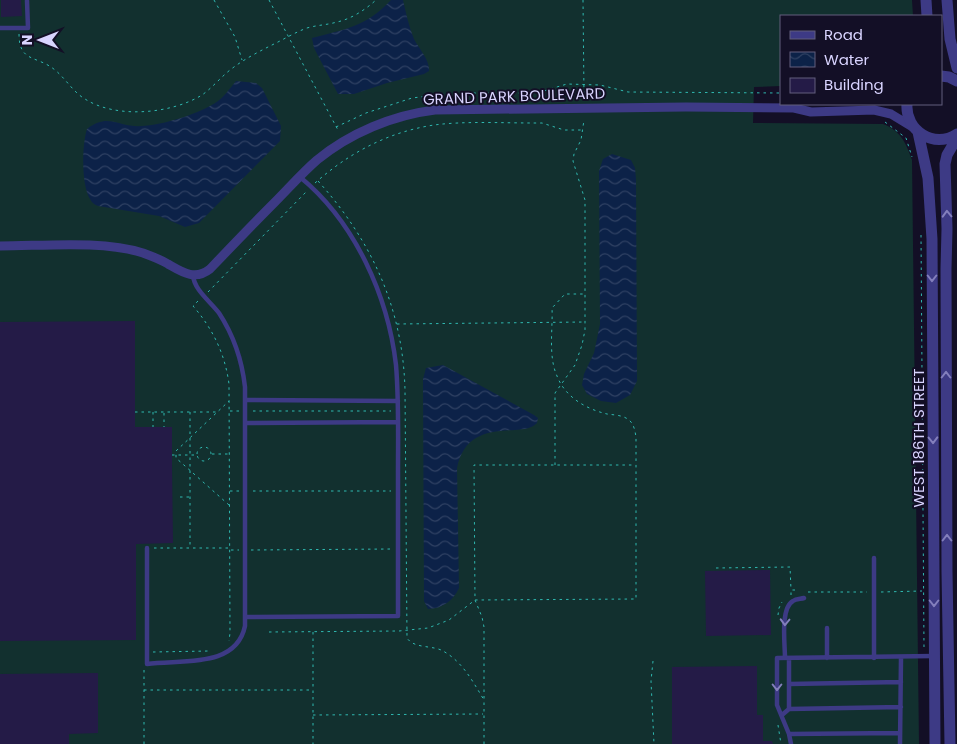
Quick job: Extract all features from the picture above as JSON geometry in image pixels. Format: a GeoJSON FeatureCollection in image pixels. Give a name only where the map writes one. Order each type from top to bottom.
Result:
{"type":"FeatureCollection","features":[{"type":"Feature","properties":{"kind":"street"},"geometry":{"type":"LineString","coordinates":[[926,0],[926,15]]}},
{"type":"Feature","properties":{"kind":"street"},"geometry":{"type":"LineString","coordinates":[[947,0],[950,39],[957,68]]}},
{"type":"Feature","properties":{"kind":"street"},"geometry":{"type":"LineString","coordinates":[[942,76],[957,81]]}},
{"type":"Feature","properties":{"kind":"street","name":"GRAND PARK BOULEVARD"},"geometry":{"type":"LineString","coordinates":[[794,108],[802,105]]}},
{"type":"Feature","properties":{"kind":"street","name":"WEST 186TH STREET"},"geometry":{"type":"LineString","coordinates":[[907,105],[909,120],[917,131],[928,178],[932,239],[929,657],[935,744]]}},
{"type":"Feature","properties":{"kind":"street","name":"GRAND PARK BOULEVARD"},"geometry":{"type":"LineString","coordinates":[[193,275],[200,275],[210,269],[316,161],[344,142],[381,123],[423,111],[676,107],[794,108],[811,112],[874,110],[891,114],[917,131]]}},
{"type":"Feature","properties":{"kind":"street"},"geometry":{"type":"LineString","coordinates":[[917,131],[926,137],[938,140],[950,138],[957,134]]}},
{"type":"Feature","properties":{"kind":"street","name":"WEST 186TH STREET"},"geometry":{"type":"LineString","coordinates":[[950,744],[947,552],[947,229],[944,170],[947,155],[957,138]]}},
{"type":"Feature","properties":{"kind":"street"},"geometry":{"type":"LineString","coordinates":[[0,246],[96,246],[120,248],[145,254],[183,273],[193,275]]}},
{"type":"Feature","properties":{"kind":"lane"},"geometry":{"type":"LineString","coordinates":[[0,28],[28,28],[27,1]]}},
{"type":"Feature","properties":{"kind":"lane"},"geometry":{"type":"LineString","coordinates":[[246,617],[398,616],[398,400],[388,321],[376,287],[353,240],[330,207],[300,177]]}},
{"type":"Feature","properties":{"kind":"lane"},"geometry":{"type":"LineString","coordinates":[[147,548],[148,664],[204,659],[221,656],[232,650],[244,635],[246,617],[245,400],[243,371],[237,349],[218,313],[195,284],[193,275]]}},
{"type":"Feature","properties":{"kind":"lane"},"geometry":{"type":"LineString","coordinates":[[245,400],[398,400]]}},
{"type":"Feature","properties":{"kind":"lane"},"geometry":{"type":"LineString","coordinates":[[245,423],[398,422]]}},
{"type":"Feature","properties":{"kind":"lane"},"geometry":{"type":"LineString","coordinates":[[874,558],[874,658]]}},
{"type":"Feature","properties":{"kind":"lane"},"geometry":{"type":"LineString","coordinates":[[789,709],[785,616],[788,605],[793,600],[804,598]]}},
{"type":"Feature","properties":{"kind":"lane"},"geometry":{"type":"LineString","coordinates":[[827,628],[827,658]]}},
{"type":"Feature","properties":{"kind":"lane"},"geometry":{"type":"LineString","coordinates":[[791,744],[790,734],[777,705],[777,658],[929,657]]}},
{"type":"Feature","properties":{"kind":"lane"},"geometry":{"type":"LineString","coordinates":[[900,744],[901,658]]}},
{"type":"Feature","properties":{"kind":"lane"},"geometry":{"type":"LineString","coordinates":[[789,684],[900,682]]}},
{"type":"Feature","properties":{"kind":"lane"},"geometry":{"type":"LineString","coordinates":[[782,715],[789,709],[901,707]]}},
{"type":"Feature","properties":{"kind":"lane"},"geometry":{"type":"LineString","coordinates":[[790,734],[900,733]]}},
{"type":"Feature","properties":{"kind":"path"},"geometry":{"type":"LineString","coordinates":[[214,0],[235,37],[242,61]]}},
{"type":"Feature","properties":{"kind":"path"},"geometry":{"type":"LineString","coordinates":[[268,0],[344,142]]}},
{"type":"Feature","properties":{"kind":"path"},"geometry":{"type":"LineString","coordinates":[[18,28],[19,45],[24,54],[54,69],[75,92],[88,101],[126,111],[150,112],[188,102],[207,91],[242,61],[308,28],[339,22],[376,0]]}},
{"type":"Feature","properties":{"kind":"path"},"geometry":{"type":"LineString","coordinates":[[583,0],[584,95]]}},
{"type":"Feature","properties":{"kind":"path"},"geometry":{"type":"LineString","coordinates":[[336,127],[366,113],[412,98],[453,93],[537,93],[567,84],[600,85],[633,92],[722,91],[780,93]]}},
{"type":"Feature","properties":{"kind":"path"},"geometry":{"type":"LineString","coordinates":[[555,465],[555,393],[575,365],[584,337],[584,200],[573,161],[583,130],[584,120]]}},
{"type":"Feature","properties":{"kind":"path"},"geometry":{"type":"LineString","coordinates":[[885,122],[903,134],[912,156],[922,153]]}},
{"type":"Feature","properties":{"kind":"path"},"geometry":{"type":"LineString","coordinates":[[228,644],[230,633],[230,400],[228,376],[222,354],[208,325],[193,306],[311,186],[351,155],[398,133],[436,125],[537,123],[560,130],[583,130]]}},
{"type":"Feature","properties":{"kind":"path"},"geometry":{"type":"LineString","coordinates":[[921,230],[922,591],[929,657]]}},
{"type":"Feature","properties":{"kind":"path"},"geometry":{"type":"LineString","coordinates":[[269,632],[399,631],[428,628],[449,620],[475,600],[636,599],[636,437],[631,422],[624,417],[604,413],[585,406],[567,393],[557,377],[554,364],[552,308],[565,294],[585,294]]}},
{"type":"Feature","properties":{"kind":"path"},"geometry":{"type":"LineString","coordinates":[[397,324],[585,322]]}},
{"type":"Feature","properties":{"kind":"path"},"geometry":{"type":"LineString","coordinates":[[230,400],[176,452],[176,458],[230,505]]}},
{"type":"Feature","properties":{"kind":"path"},"geometry":{"type":"LineString","coordinates":[[230,411],[406,411]]}},
{"type":"Feature","properties":{"kind":"path"},"geometry":{"type":"LineString","coordinates":[[135,412],[218,412]]}},
{"type":"Feature","properties":{"kind":"path"},"geometry":{"type":"LineString","coordinates":[[153,412],[153,426]]}},
{"type":"Feature","properties":{"kind":"path"},"geometry":{"type":"LineString","coordinates":[[164,412],[164,426]]}},
{"type":"Feature","properties":{"kind":"path"},"geometry":{"type":"LineString","coordinates":[[190,412],[190,548]]}},
{"type":"Feature","properties":{"kind":"path"},"geometry":{"type":"LineString","coordinates":[[197,454],[203,448],[209,450],[211,454]]}},
{"type":"Feature","properties":{"kind":"path"},"geometry":{"type":"LineString","coordinates":[[172,454],[197,454]]}},
{"type":"Feature","properties":{"kind":"path"},"geometry":{"type":"LineString","coordinates":[[197,454],[199,459],[205,461],[209,459],[211,454]]}},
{"type":"Feature","properties":{"kind":"path"},"geometry":{"type":"LineString","coordinates":[[211,454],[230,454]]}},
{"type":"Feature","properties":{"kind":"path"},"geometry":{"type":"LineString","coordinates":[[484,744],[484,627],[475,600],[474,464],[636,464]]}},
{"type":"Feature","properties":{"kind":"path"},"geometry":{"type":"LineString","coordinates":[[230,491],[398,491]]}},
{"type":"Feature","properties":{"kind":"path"},"geometry":{"type":"LineString","coordinates":[[180,497],[190,497]]}},
{"type":"Feature","properties":{"kind":"path"},"geometry":{"type":"LineString","coordinates":[[147,548],[246,550],[398,549]]}},
{"type":"Feature","properties":{"kind":"path"},"geometry":{"type":"LineString","coordinates":[[716,568],[790,567],[791,597],[796,594],[922,591]]}},
{"type":"Feature","properties":{"kind":"path"},"geometry":{"type":"LineString","coordinates":[[791,590],[797,590],[796,594]]}},
{"type":"Feature","properties":{"kind":"path"},"geometry":{"type":"LineString","coordinates":[[778,621],[779,608],[786,599]]}},
{"type":"Feature","properties":{"kind":"path"},"geometry":{"type":"LineString","coordinates":[[313,632],[313,744]]}},
{"type":"Feature","properties":{"kind":"path"},"geometry":{"type":"LineString","coordinates":[[147,652],[213,651]]}},
{"type":"Feature","properties":{"kind":"path"},"geometry":{"type":"LineString","coordinates":[[653,661],[651,681],[654,744]]}},
{"type":"Feature","properties":{"kind":"path"},"geometry":{"type":"LineString","coordinates":[[144,664],[144,744]]}},
{"type":"Feature","properties":{"kind":"path"},"geometry":{"type":"LineString","coordinates":[[144,690],[313,690]]}},
{"type":"Feature","properties":{"kind":"path"},"geometry":{"type":"LineString","coordinates":[[313,715],[484,714]]}},
{"type":"Feature","properties":{"kind":"green space"},"geometry":{"type":"Polygon","coordinates":[[[0,0],[912,0],[913,15],[780,15],[780,86],[754,87],[753,123],[883,124],[899,134],[912,160],[919,744],[0,744],[0,0]]]}},
{"type":"Feature","properties":{"kind":"water"},"geometry":{"type":"Polygon","coordinates":[[[391,0],[403,0],[412,34],[426,59],[429,71],[354,94],[338,94],[314,48],[312,38],[364,22],[391,0]]]}},
{"type":"Feature","properties":{"kind":"water"},"geometry":{"type":"Polygon","coordinates":[[[236,81],[256,83],[262,88],[281,126],[280,141],[199,223],[185,227],[159,216],[98,206],[92,202],[87,193],[84,175],[83,154],[87,129],[95,124],[108,121],[141,126],[160,124],[181,118],[218,101],[236,81]]]}},
{"type":"Feature","properties":{"kind":"water"},"geometry":{"type":"Polygon","coordinates":[[[612,154],[631,160],[635,168],[636,179],[637,381],[630,395],[616,403],[601,401],[587,394],[582,385],[584,374],[594,353],[600,324],[599,171],[603,159],[612,154]]]}},
{"type":"Feature","properties":{"kind":"water"},"geometry":{"type":"Polygon","coordinates":[[[443,365],[538,418],[537,423],[530,428],[486,434],[478,437],[465,448],[457,468],[459,588],[447,603],[433,609],[428,609],[424,601],[423,379],[426,368],[443,365]]]}},
{"type":"Feature","properties":{"kind":"building"},"geometry":{"type":"Polygon","coordinates":[[[1,0],[21,0],[22,16],[1,17],[1,0]]]}},
{"type":"Feature","properties":{"kind":"building"},"geometry":{"type":"Polygon","coordinates":[[[135,321],[135,427],[172,427],[173,543],[136,544],[136,640],[0,641],[0,322],[135,321]]]}},
{"type":"Feature","properties":{"kind":"building"},"geometry":{"type":"Polygon","coordinates":[[[770,570],[771,635],[706,636],[705,571],[770,570]]]}},
{"type":"Feature","properties":{"kind":"building"},"geometry":{"type":"Polygon","coordinates":[[[757,666],[757,715],[763,715],[763,741],[772,741],[773,744],[672,744],[672,667],[757,666]]]}},
{"type":"Feature","properties":{"kind":"building"},"geometry":{"type":"Polygon","coordinates":[[[98,673],[98,733],[69,734],[69,744],[0,744],[0,674],[98,673]]]}}]}
